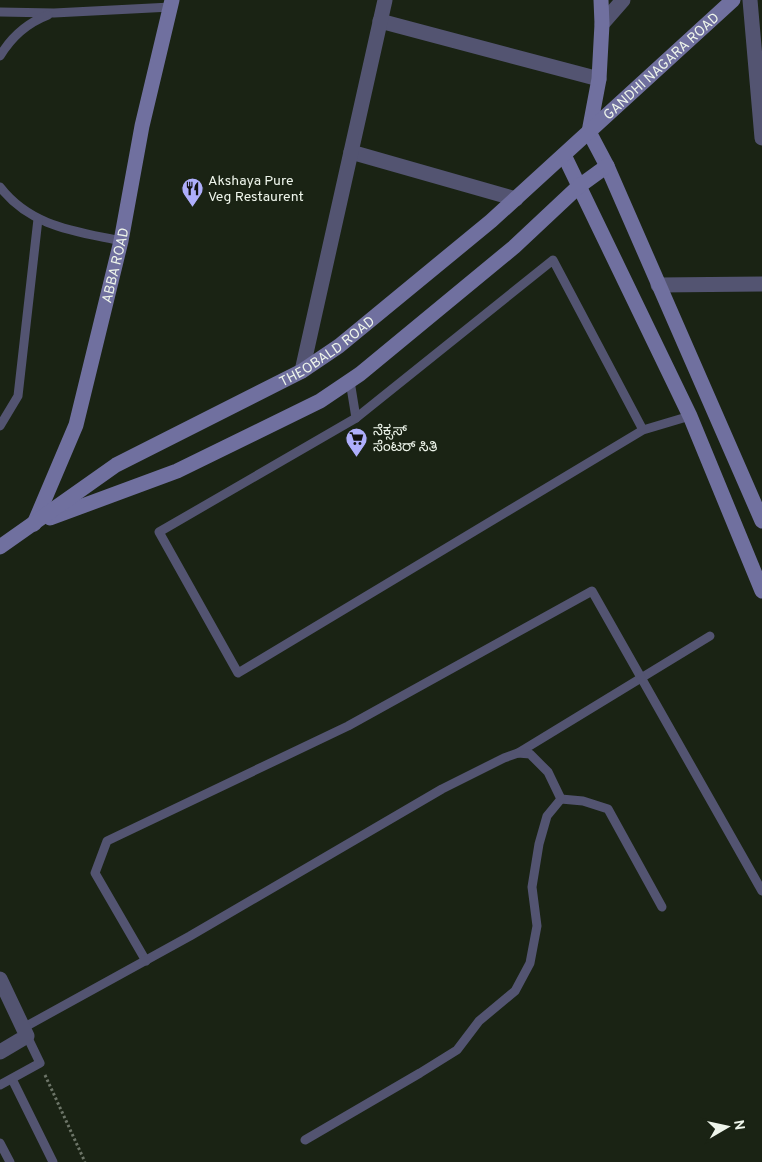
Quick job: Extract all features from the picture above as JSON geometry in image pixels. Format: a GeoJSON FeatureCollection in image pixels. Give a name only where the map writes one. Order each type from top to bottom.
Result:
{"type":"FeatureCollection","features":[{"type":"Feature","properties":{"kind":"main road"},"geometry":{"type":"LineString","coordinates":[[601,0],[602,24],[599,80],[589,132],[607,166],[762,521]]}},
{"type":"Feature","properties":{"kind":"main road","name":"GANDHI NAGARA ROAD"},"geometry":{"type":"LineString","coordinates":[[589,132],[734,0]]}},
{"type":"Feature","properties":{"kind":"main road","name":"ABBA ROAD"},"geometry":{"type":"LineString","coordinates":[[34,524],[76,425],[121,241],[142,126],[172,4]]}},
{"type":"Feature","properties":{"kind":"main road","name":"THEOBALD ROAD"},"geometry":{"type":"LineString","coordinates":[[0,546],[116,465],[302,372],[339,346],[516,199],[589,132]]}},
{"type":"Feature","properties":{"kind":"main road"},"geometry":{"type":"LineString","coordinates":[[564,155],[690,416],[762,591]]}},
{"type":"Feature","properties":{"kind":"main road","name":"THEOBALD ROAD"},"geometry":{"type":"LineString","coordinates":[[34,524],[177,471],[320,401],[350,381],[514,247],[578,187],[607,166]]}},
{"type":"Feature","properties":{"kind":"street"},"geometry":{"type":"LineString","coordinates":[[302,372],[385,0]]}},
{"type":"Feature","properties":{"kind":"street"},"geometry":{"type":"LineString","coordinates":[[602,24],[623,0]]}},
{"type":"Feature","properties":{"kind":"street"},"geometry":{"type":"LineString","coordinates":[[750,0],[762,138]]}},
{"type":"Feature","properties":{"kind":"street"},"geometry":{"type":"LineString","coordinates":[[380,21],[599,80]]}},
{"type":"Feature","properties":{"kind":"street"},"geometry":{"type":"LineString","coordinates":[[351,152],[516,199]]}},
{"type":"Feature","properties":{"kind":"street"},"geometry":{"type":"LineString","coordinates":[[658,285],[762,284]]}},
{"type":"Feature","properties":{"kind":"street"},"geometry":{"type":"LineString","coordinates":[[0,979],[25,1032],[0,1052]]}},
{"type":"Feature","properties":{"kind":"lane"},"geometry":{"type":"LineString","coordinates":[[0,12],[54,13],[172,4]]}},
{"type":"Feature","properties":{"kind":"lane"},"geometry":{"type":"LineString","coordinates":[[0,56],[28,24],[54,13]]}},
{"type":"Feature","properties":{"kind":"lane"},"geometry":{"type":"LineString","coordinates":[[0,187],[20,209],[38,219],[60,228],[121,241]]}},
{"type":"Feature","properties":{"kind":"lane"},"geometry":{"type":"LineString","coordinates":[[0,426],[18,396],[38,219]]}},
{"type":"Feature","properties":{"kind":"lane"},"geometry":{"type":"LineString","coordinates":[[642,430],[553,260],[356,418],[159,532],[238,673],[642,430],[690,416]]}},
{"type":"Feature","properties":{"kind":"lane"},"geometry":{"type":"LineString","coordinates":[[350,381],[356,418]]}},
{"type":"Feature","properties":{"kind":"lane"},"geometry":{"type":"LineString","coordinates":[[146,960],[95,873],[107,841],[348,726],[592,592],[762,891]]}},
{"type":"Feature","properties":{"kind":"lane"},"geometry":{"type":"LineString","coordinates":[[0,1085],[40,1063],[25,1032],[442,789],[518,753],[710,636]]}},
{"type":"Feature","properties":{"kind":"lane"},"geometry":{"type":"LineString","coordinates":[[518,753],[530,754],[548,772],[561,799]]}},
{"type":"Feature","properties":{"kind":"lane"},"geometry":{"type":"LineString","coordinates":[[561,799],[583,801],[608,809],[662,907]]}},
{"type":"Feature","properties":{"kind":"lane"},"geometry":{"type":"LineString","coordinates":[[305,1140],[456,1050],[479,1021],[514,991],[530,963],[536,926],[532,887],[539,844],[547,816],[561,799]]}},
{"type":"Feature","properties":{"kind":"lane"},"geometry":{"type":"LineString","coordinates":[[12,1078],[53,1162]]}},
{"type":"Feature","properties":{"kind":"lane"},"geometry":{"type":"LineString","coordinates":[[0,1143],[10,1162]]}},
{"type":"Feature","properties":{"kind":"path"},"geometry":{"type":"LineString","coordinates":[[40,1063],[85,1162]]}},
{"type":"Feature","properties":{"kind":"place","name":"Akshaya Pure Veg Restaurent"},"geometry":{"type":"Point","coordinates":[192,207]}},
{"type":"Feature","properties":{"kind":"place","name":"ನೆಕ್ಸಸ್ ಸೆಂಟರ್ ಸಿತಿ"},"geometry":{"type":"Point","coordinates":[357,457]}}]}
